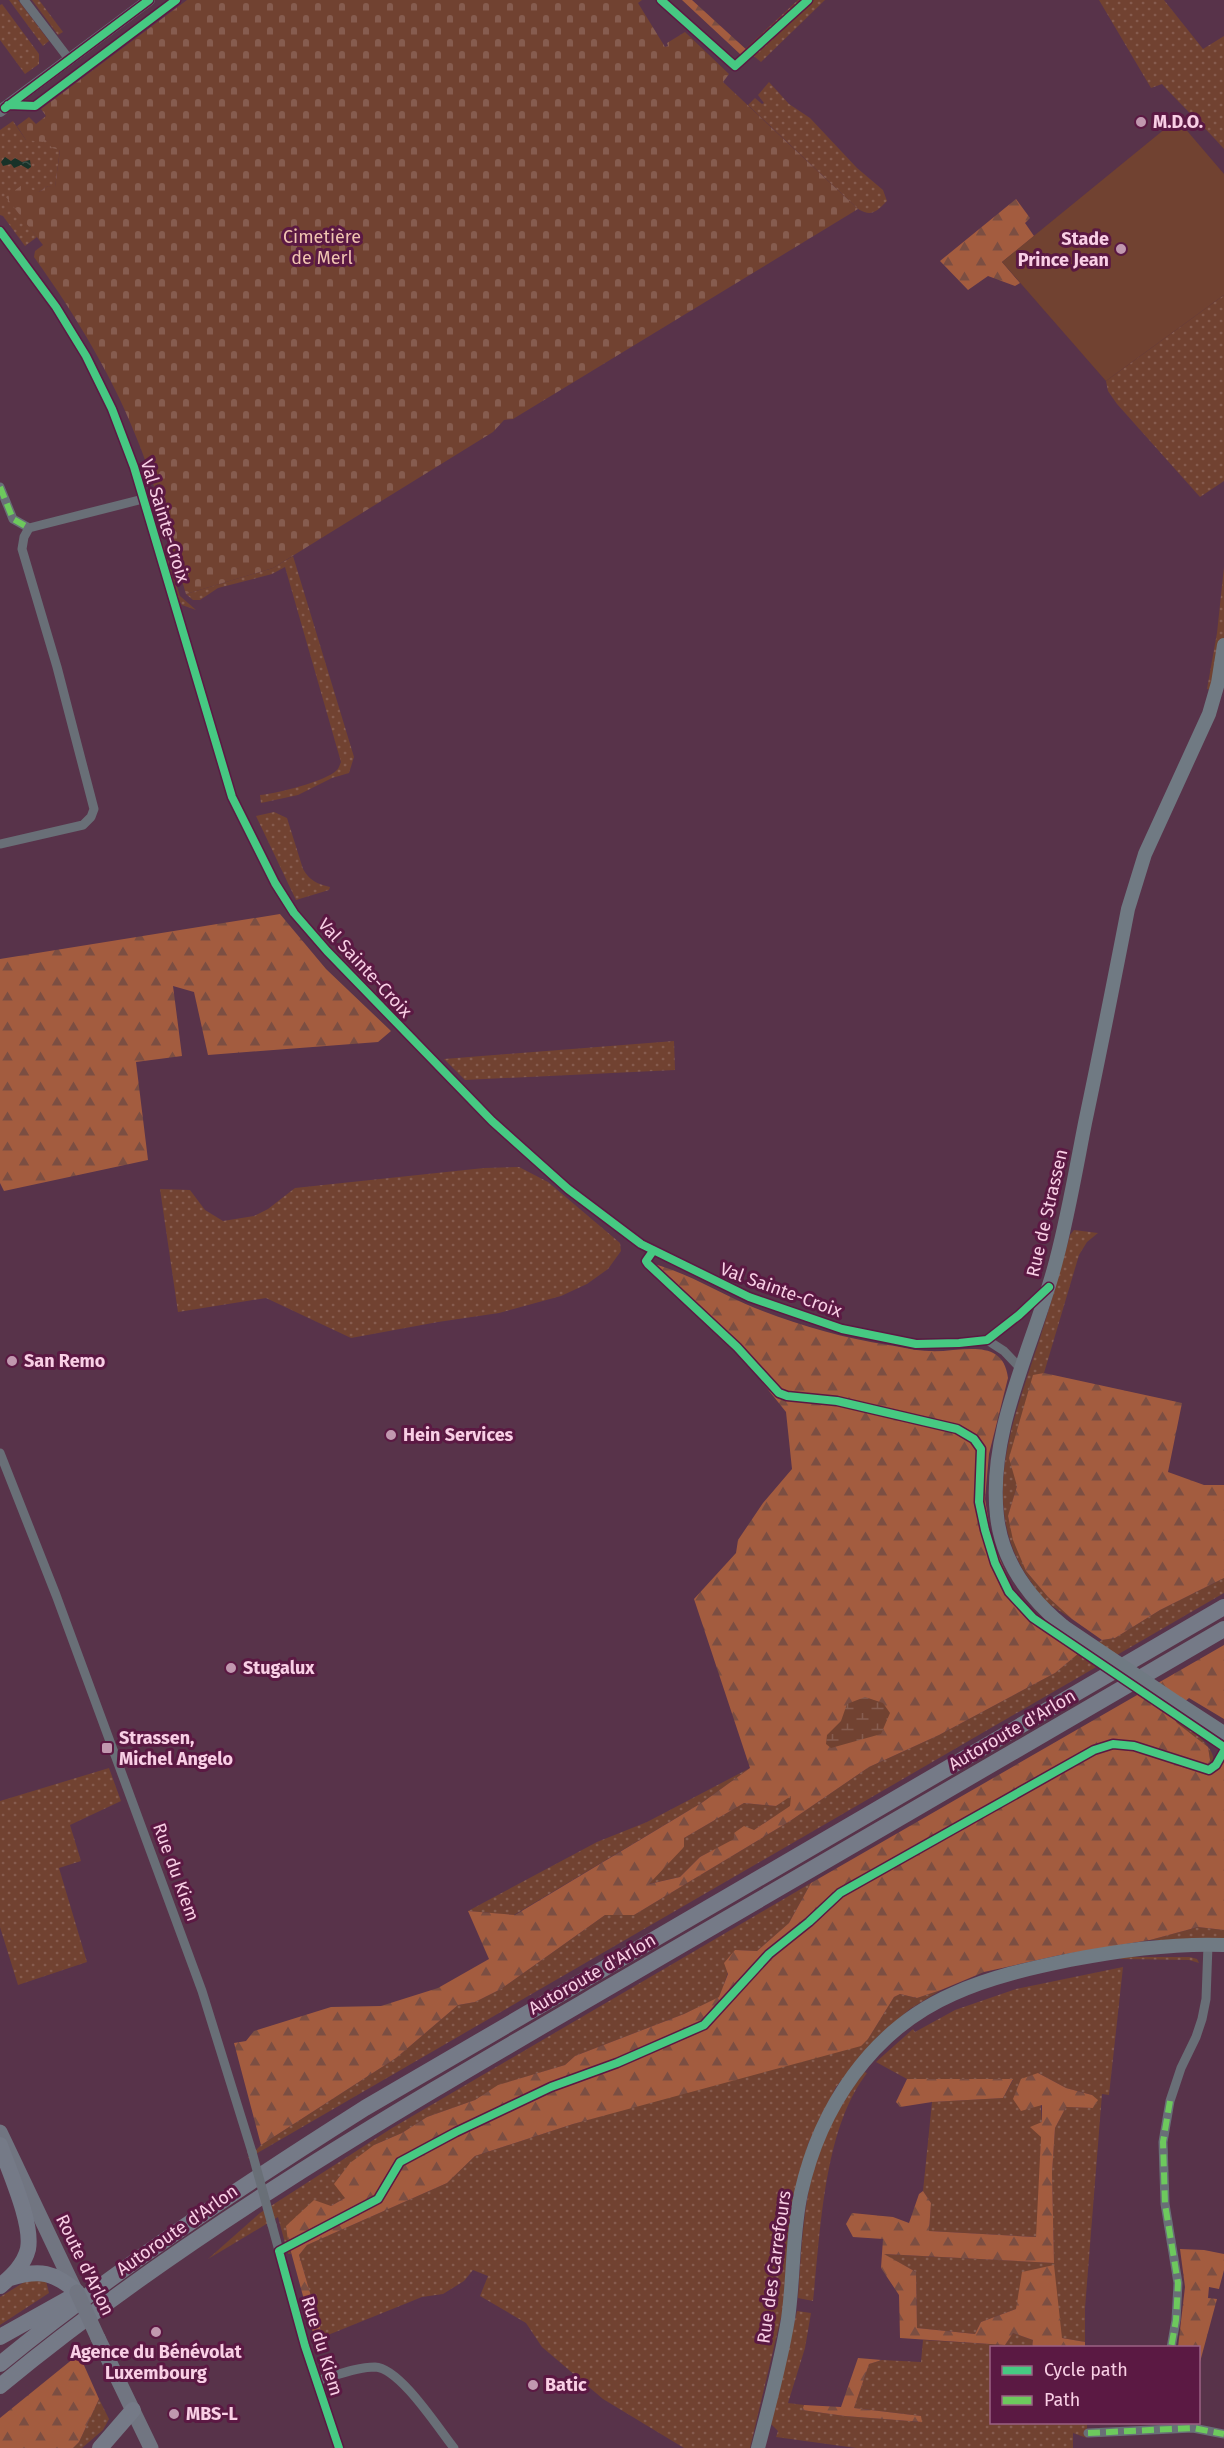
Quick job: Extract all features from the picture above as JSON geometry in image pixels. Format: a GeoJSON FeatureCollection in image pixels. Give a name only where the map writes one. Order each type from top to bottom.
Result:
{"type":"FeatureCollection","features":[{"type":"Feature","properties":{"kind":"highway","name":"Autoroute d'Arlon"},"geometry":{"type":"LineString","coordinates":[[0,2364],[123,2268],[226,2197],[364,2108],[1224,1607]]}},
{"type":"Feature","properties":{"kind":"highway","name":"Autoroute d'Arlon"},"geometry":{"type":"LineString","coordinates":[[0,2386],[38,2354],[168,2258],[384,2118],[1224,1629]]}},
{"type":"Feature","properties":{"kind":"highway"},"geometry":{"type":"LineString","coordinates":[[0,2145],[28,2229],[28,2249],[21,2266],[5,2282]]}},
{"type":"Feature","properties":{"kind":"highway"},"geometry":{"type":"LineString","coordinates":[[0,2337],[123,2268]]}},
{"type":"Feature","properties":{"kind":"highway"},"geometry":{"type":"LineString","coordinates":[[5,2282],[25,2273],[41,2272],[64,2276],[76,2292]]}},
{"type":"Feature","properties":{"kind":"highway"},"geometry":{"type":"LineString","coordinates":[[100,2448],[133,2410]]}},
{"type":"Feature","properties":{"kind":"main road","name":"Rue de Strassen"},"geometry":{"type":"LineString","coordinates":[[1224,645],[1218,683],[1209,714],[1145,854],[1128,909],[1067,1216],[1049,1287],[1006,1421],[995,1489],[997,1517],[1009,1562],[1022,1585],[1041,1607],[1063,1626],[1224,1733]]}},
{"type":"Feature","properties":{"kind":"main road","name":"Rue des Carrefours"},"geometry":{"type":"LineString","coordinates":[[758,2448],[788,2321],[801,2193],[819,2133],[841,2092],[861,2064],[896,2030],[916,2015],[953,1994],[986,1981],[1038,1966],[1140,1948],[1224,1945]]}},
{"type":"Feature","properties":{"kind":"main road","name":"Route d'Arlon"},"geometry":{"type":"LineString","coordinates":[[0,2132],[64,2276]]}},
{"type":"Feature","properties":{"kind":"main road","name":"Route d'Arlon"},"geometry":{"type":"LineString","coordinates":[[76,2292],[151,2448]]}},
{"type":"Feature","properties":{"kind":"street"},"geometry":{"type":"LineString","coordinates":[[24,0],[69,59]]}},
{"type":"Feature","properties":{"kind":"street"},"geometry":{"type":"LineString","coordinates":[[0,111],[149,0]]}},
{"type":"Feature","properties":{"kind":"street"},"geometry":{"type":"LineString","coordinates":[[661,0],[735,66]]}},
{"type":"Feature","properties":{"kind":"street","name":"Val Sainte-Croix"},"geometry":{"type":"LineString","coordinates":[[0,231],[50,299],[86,356],[112,409],[134,467],[232,796],[274,883],[294,913],[327,951],[521,1149],[576,1196],[636,1242],[749,1298],[842,1329],[916,1344],[987,1340]]}},
{"type":"Feature","properties":{"kind":"street"},"geometry":{"type":"LineString","coordinates":[[0,487],[14,519],[29,528],[143,500]]}},
{"type":"Feature","properties":{"kind":"street"},"geometry":{"type":"LineString","coordinates":[[0,844],[83,825],[94,810],[57,667],[22,549],[24,537],[29,528]]}},
{"type":"Feature","properties":{"kind":"street"},"geometry":{"type":"LineString","coordinates":[[1022,1370],[1004,1351],[987,1340],[1049,1287]]}},
{"type":"Feature","properties":{"kind":"street","name":"Rue du Kiem"},"geometry":{"type":"LineString","coordinates":[[0,1453],[60,1605],[202,1990],[252,2152],[317,2381],[339,2448]]}},
{"type":"Feature","properties":{"kind":"street"},"geometry":{"type":"LineString","coordinates":[[1171,2346],[1176,2320],[1178,2283],[1165,2204],[1163,2142],[1170,2101],[1181,2068],[1196,2037],[1206,1999],[1208,1944]]}},
{"type":"Feature","properties":{"kind":"street"},"geometry":{"type":"LineString","coordinates":[[317,2381],[360,2369],[377,2367],[393,2373],[454,2448]]}},
{"type":"Feature","properties":{"kind":"street"},"geometry":{"type":"LineString","coordinates":[[1088,2433],[1134,2427],[1193,2428],[1224,2434]]}},
{"type":"Feature","properties":{"kind":"green space"},"geometry":{"type":"Polygon","coordinates":[[[9,0],[18,0],[49,41],[43,46],[9,0]]]}},
{"type":"Feature","properties":{"kind":"green space"},"geometry":{"type":"Polygon","coordinates":[[[32,0],[39,0],[63,32],[58,35],[32,0]]]}},
{"type":"Feature","properties":{"kind":"green space","name":"Cimetière de Merl"},"geometry":{"type":"Polygon","coordinates":[[[187,0],[642,0],[638,3],[665,47],[668,46],[667,43],[685,32],[729,74],[723,82],[858,209],[513,419],[504,420],[493,432],[273,568],[186,594],[159,503],[131,423],[80,326],[34,257],[35,251],[43,245],[6,197],[22,185],[27,191],[30,189],[39,192],[48,186],[55,187],[60,150],[52,148],[46,140],[43,142],[26,140],[17,126],[29,117],[36,124],[46,116],[41,109],[187,0]]]}},
{"type":"Feature","properties":{"kind":"green space"},"geometry":{"type":"Polygon","coordinates":[[[682,0],[692,0],[749,52],[744,57],[740,54],[682,0]]]}},
{"type":"Feature","properties":{"kind":"green space"},"geometry":{"type":"Polygon","coordinates":[[[798,0],[825,0],[761,62],[745,49],[798,0]]]}},
{"type":"Feature","properties":{"kind":"green space"},"geometry":{"type":"Polygon","coordinates":[[[1099,0],[1164,0],[1203,49],[1224,36],[1224,149],[1162,84],[1151,88],[1099,0]]]}},
{"type":"Feature","properties":{"kind":"green space"},"geometry":{"type":"Polygon","coordinates":[[[2,4],[39,54],[39,64],[25,74],[0,40],[0,5],[2,4]]]}},
{"type":"Feature","properties":{"kind":"green space"},"geometry":{"type":"Polygon","coordinates":[[[769,82],[789,104],[810,118],[857,168],[883,190],[887,201],[880,208],[870,213],[858,209],[748,105],[755,98],[762,104],[764,103],[758,95],[769,82]]]}},
{"type":"Feature","properties":{"kind":"green space","name":"Stade Prince Jean"},"geometry":{"type":"Polygon","coordinates":[[[1177,119],[1224,174],[1224,295],[1106,381],[1002,262],[1177,119]]]}},
{"type":"Feature","properties":{"kind":"green space"},"geometry":{"type":"Polygon","coordinates":[[[13,121],[26,140],[46,140],[60,149],[55,188],[48,186],[39,192],[27,191],[7,197],[37,237],[25,246],[0,215],[0,130],[13,121]]]}},
{"type":"Feature","properties":{"kind":"green space"},"geometry":{"type":"Polygon","coordinates":[[[1016,199],[1030,218],[1025,223],[1034,236],[1002,262],[1020,283],[1015,286],[988,276],[968,290],[940,261],[1016,199]]]}},
{"type":"Feature","properties":{"kind":"green space"},"geometry":{"type":"Polygon","coordinates":[[[1224,295],[1224,481],[1200,497],[1117,404],[1108,391],[1106,381],[1224,295]]]}},
{"type":"Feature","properties":{"kind":"green space"},"geometry":{"type":"Polygon","coordinates":[[[150,505],[180,596],[196,610],[182,605],[174,593],[150,505]]]}},
{"type":"Feature","properties":{"kind":"green space"},"geometry":{"type":"Polygon","coordinates":[[[293,556],[354,757],[349,773],[332,778],[298,795],[261,803],[260,795],[288,790],[323,778],[337,770],[341,762],[285,567],[272,574],[218,588],[200,600],[193,600],[186,594],[273,568],[293,556]]]}},
{"type":"Feature","properties":{"kind":"green space"},"geometry":{"type":"Polygon","coordinates":[[[1224,567],[1224,678],[1222,692],[1207,689],[1217,633],[1224,567]]]}},
{"type":"Feature","properties":{"kind":"green space"},"geometry":{"type":"Polygon","coordinates":[[[274,812],[287,818],[305,873],[314,881],[330,887],[329,890],[296,900],[256,816],[274,812]]]}},
{"type":"Feature","properties":{"kind":"green space"},"geometry":{"type":"Polygon","coordinates":[[[280,914],[326,969],[391,1031],[378,1042],[208,1055],[194,992],[173,986],[182,1056],[136,1062],[148,1160],[4,1191],[0,1183],[0,959],[280,914]]]}},
{"type":"Feature","properties":{"kind":"green space"},"geometry":{"type":"Polygon","coordinates":[[[674,1041],[675,1070],[465,1080],[444,1059],[674,1041]]]}},
{"type":"Feature","properties":{"kind":"green space"},"geometry":{"type":"Polygon","coordinates":[[[519,1167],[548,1182],[620,1243],[621,1251],[608,1269],[587,1284],[561,1296],[499,1313],[351,1338],[266,1298],[178,1312],[160,1189],[190,1190],[205,1210],[223,1221],[254,1216],[268,1209],[295,1188],[484,1168],[519,1167]]]}},
{"type":"Feature","properties":{"kind":"green space"},"geometry":{"type":"Polygon","coordinates":[[[1074,1230],[1098,1233],[1087,1242],[1079,1255],[1044,1373],[1033,1376],[1017,1486],[1008,1517],[1026,1571],[1048,1597],[1072,1619],[1042,1598],[1029,1579],[1014,1551],[1005,1522],[1003,1492],[1005,1463],[1019,1403],[1070,1235],[1074,1230]]]}},
{"type":"Feature","properties":{"kind":"green space"},"geometry":{"type":"Polygon","coordinates":[[[654,1264],[693,1279],[755,1308],[854,1339],[924,1351],[978,1349],[998,1356],[1008,1378],[989,1454],[985,1499],[992,1541],[1015,1594],[1052,1633],[1079,1653],[1055,1673],[939,1735],[869,1767],[790,1821],[634,1915],[605,1915],[501,1989],[475,2002],[458,2005],[396,2058],[261,2145],[234,2043],[246,2041],[254,2031],[331,2007],[381,2006],[438,1988],[489,1959],[468,1911],[515,1915],[703,1802],[750,1768],[694,1599],[736,1553],[738,1540],[763,1503],[792,1469],[786,1412],[706,1312],[654,1264]],[[791,1796],[776,1806],[744,1803],[684,1838],[684,1847],[649,1884],[680,1877],[700,1857],[734,1839],[734,1833],[744,1826],[754,1830],[790,1806],[791,1796]]]}},
{"type":"Feature","properties":{"kind":"green space"},"geometry":{"type":"Polygon","coordinates":[[[1044,1373],[1182,1403],[1168,1472],[1204,1485],[1224,1485],[1224,1578],[1160,1610],[1115,1638],[1102,1640],[1072,1619],[1048,1597],[1026,1571],[1013,1540],[1008,1516],[1017,1486],[1009,1458],[1033,1375],[1044,1373]]]}},
{"type":"Feature","properties":{"kind":"green space"},"geometry":{"type":"Polygon","coordinates":[[[1224,1578],[1224,1593],[247,2159],[261,2145],[396,2058],[458,2005],[475,2002],[501,1989],[605,1915],[634,1915],[790,1821],[869,1767],[939,1735],[1055,1673],[1079,1653],[1102,1640],[1115,1638],[1160,1610],[1224,1578]]]}},
{"type":"Feature","properties":{"kind":"green space"},"geometry":{"type":"Polygon","coordinates":[[[1224,1645],[1224,1719],[1189,1698],[1171,1714],[1177,1723],[1208,1747],[1211,1766],[1216,1769],[1224,1758],[1224,1930],[1198,1927],[1150,1940],[1060,1955],[984,1972],[917,1998],[900,1994],[894,1997],[868,2039],[861,2046],[573,2124],[475,2156],[447,2183],[307,2245],[299,2255],[323,2337],[315,2340],[286,2226],[314,2200],[331,2206],[345,2198],[334,2184],[350,2163],[374,2145],[402,2133],[427,2117],[475,2100],[498,2085],[565,2065],[575,2056],[684,2014],[719,1997],[728,1974],[724,1963],[735,1950],[757,1951],[789,1923],[811,1883],[1224,1645]]]}},
{"type":"Feature","properties":{"kind":"green space"},"geometry":{"type":"Polygon","coordinates":[[[865,1697],[883,1703],[890,1713],[881,1734],[831,1748],[826,1744],[827,1735],[841,1721],[847,1704],[865,1697]]]}},
{"type":"Feature","properties":{"kind":"green space"},"geometry":{"type":"Polygon","coordinates":[[[1171,1714],[1207,1745],[1212,1753],[1211,1765],[1208,1747],[1177,1723],[1171,1714]]]}},
{"type":"Feature","properties":{"kind":"green space"},"geometry":{"type":"Polygon","coordinates":[[[109,1768],[121,1801],[70,1825],[81,1861],[59,1868],[87,1962],[18,1985],[0,1927],[0,1801],[109,1768]]]}},
{"type":"Feature","properties":{"kind":"green space"},"geometry":{"type":"Polygon","coordinates":[[[750,1768],[703,1802],[514,1915],[468,1911],[597,1842],[647,1822],[750,1768]]]}},
{"type":"Feature","properties":{"kind":"green space"},"geometry":{"type":"Polygon","coordinates":[[[791,1795],[791,1806],[754,1830],[700,1857],[680,1877],[648,1884],[683,1847],[684,1838],[744,1803],[776,1806],[791,1795]]]}},
{"type":"Feature","properties":{"kind":"green space"},"geometry":{"type":"Polygon","coordinates":[[[811,1883],[789,1923],[757,1951],[735,1950],[720,1997],[684,2014],[575,2056],[565,2065],[499,2085],[475,2100],[427,2117],[402,2133],[374,2145],[345,2198],[331,2206],[288,2241],[291,2254],[288,2254],[278,2217],[208,2259],[260,2213],[392,2128],[811,1883]]]}},
{"type":"Feature","properties":{"kind":"green space"},"geometry":{"type":"Polygon","coordinates":[[[1198,1927],[1224,1930],[1224,1940],[1150,1940],[1198,1927]]]}},
{"type":"Feature","properties":{"kind":"green space"},"geometry":{"type":"Polygon","coordinates":[[[1119,1957],[1190,1957],[1197,1959],[1199,1963],[1189,1960],[1121,1959],[1119,1957]]]}},
{"type":"Feature","properties":{"kind":"green space"},"geometry":{"type":"Polygon","coordinates":[[[1123,1967],[1109,2095],[1102,2094],[1085,2308],[1085,2342],[1062,2338],[1016,2309],[981,2322],[975,2334],[917,2328],[916,2272],[883,2254],[1054,2263],[1052,2173],[1055,2128],[1066,2107],[1093,2108],[1092,2095],[1066,2088],[1038,2073],[1042,2122],[1037,2237],[929,2231],[931,2203],[923,2191],[932,2102],[1003,2098],[1013,2080],[907,2079],[876,2062],[913,2029],[915,2032],[955,2010],[1016,1989],[1123,1967]]]}},
{"type":"Feature","properties":{"kind":"green space"},"geometry":{"type":"Polygon","coordinates":[[[941,1990],[910,2009],[878,2036],[836,2087],[808,2144],[790,2223],[783,2309],[750,2448],[684,2448],[603,2399],[542,2347],[526,2323],[480,2296],[488,2276],[473,2270],[464,2281],[443,2294],[422,2297],[323,2337],[299,2255],[307,2245],[447,2183],[475,2156],[573,2124],[868,2039],[894,1997],[900,1994],[917,1998],[941,1990]]]}},
{"type":"Feature","properties":{"kind":"green space"},"geometry":{"type":"Polygon","coordinates":[[[864,2072],[867,2073],[852,2096],[841,2123],[826,2182],[813,2301],[798,2298],[802,2238],[817,2158],[832,2121],[864,2072]]]}},
{"type":"Feature","properties":{"kind":"green space"},"geometry":{"type":"Polygon","coordinates":[[[1038,2073],[1066,2088],[1092,2095],[1098,2100],[1093,2108],[1066,2107],[1055,2128],[1052,2173],[1054,2263],[884,2254],[916,2272],[917,2328],[975,2334],[981,2322],[1016,2309],[1022,2272],[1054,2265],[1062,2338],[1085,2342],[1085,2346],[1032,2346],[1033,2340],[1013,2333],[1005,2345],[900,2338],[899,2295],[881,2268],[883,2239],[853,2237],[846,2224],[852,2213],[893,2217],[909,2223],[919,2194],[923,2191],[931,2203],[929,2231],[1036,2237],[1041,2137],[1030,2127],[1042,2122],[1042,2105],[1021,2111],[1013,2099],[1021,2079],[1038,2073]]]}},
{"type":"Feature","properties":{"kind":"green space"},"geometry":{"type":"Polygon","coordinates":[[[907,2079],[1013,2079],[1003,2098],[932,2102],[900,2107],[896,2102],[907,2079]]]}},
{"type":"Feature","properties":{"kind":"green space"},"geometry":{"type":"Polygon","coordinates":[[[1180,2249],[1224,2254],[1224,2270],[1219,2289],[1209,2287],[1208,2298],[1217,2299],[1200,2362],[1200,2346],[1178,2346],[1185,2287],[1180,2249]]]}},
{"type":"Feature","properties":{"kind":"green space"},"geometry":{"type":"Polygon","coordinates":[[[26,2281],[46,2281],[49,2293],[0,2325],[0,2297],[26,2281]]]}},
{"type":"Feature","properties":{"kind":"green space"},"geometry":{"type":"Polygon","coordinates":[[[797,2311],[811,2313],[805,2348],[788,2403],[804,2405],[802,2410],[921,2422],[921,2416],[854,2408],[869,2364],[882,2360],[921,2362],[923,2340],[1005,2345],[1013,2333],[1033,2340],[1032,2346],[990,2346],[990,2424],[1087,2424],[1087,2438],[1073,2433],[1073,2448],[856,2448],[776,2437],[778,2431],[771,2424],[797,2311]]]}},
{"type":"Feature","properties":{"kind":"green space"},"geometry":{"type":"Polygon","coordinates":[[[79,2354],[99,2399],[79,2442],[73,2448],[0,2448],[0,2418],[79,2354]]]}},
{"type":"Feature","properties":{"kind":"green space"},"geometry":{"type":"Polygon","coordinates":[[[858,2358],[882,2360],[869,2364],[854,2408],[921,2416],[922,2422],[802,2410],[804,2405],[841,2407],[858,2358]]]}},
{"type":"Feature","properties":{"kind":"green space"},"geometry":{"type":"Polygon","coordinates":[[[99,2399],[109,2419],[103,2430],[82,2448],[73,2448],[79,2442],[99,2399]]]}},
{"type":"Feature","properties":{"kind":"water"},"geometry":{"type":"Polygon","coordinates":[[[5,157],[11,161],[15,158],[22,162],[30,160],[31,167],[28,169],[21,165],[14,168],[11,164],[3,166],[1,162],[5,157]]]}},
{"type":"Feature","properties":{"kind":"marked path"},"geometry":{"type":"LineString","coordinates":[[0,487],[13,519],[29,528]]}},
{"type":"Feature","properties":{"kind":"marked path"},"geometry":{"type":"LineString","coordinates":[[1170,2101],[1163,2142],[1165,2204],[1178,2283],[1176,2320],[1171,2346]]}},
{"type":"Feature","properties":{"kind":"marked path"},"geometry":{"type":"LineString","coordinates":[[1088,2433],[1193,2428],[1224,2434]]}},
{"type":"Feature","properties":{"kind":"cycle path"},"geometry":{"type":"LineString","coordinates":[[5,108],[149,0]]}},
{"type":"Feature","properties":{"kind":"cycle path"},"geometry":{"type":"LineString","coordinates":[[8,105],[35,106],[176,0]]}},
{"type":"Feature","properties":{"kind":"cycle path"},"geometry":{"type":"LineString","coordinates":[[661,0],[735,66],[808,0]]}},
{"type":"Feature","properties":{"kind":"cycle path"},"geometry":{"type":"LineString","coordinates":[[0,231],[56,307],[86,356],[112,409],[134,467],[232,797],[275,883],[294,913],[327,951],[492,1121],[568,1189],[641,1244],[749,1297],[842,1329],[916,1344],[987,1340],[1049,1287]]}},
{"type":"Feature","properties":{"kind":"cycle path"},"geometry":{"type":"LineString","coordinates":[[653,1251],[646,1261],[648,1264],[737,1347],[779,1393],[787,1396],[837,1401],[957,1429],[974,1439],[981,1449],[979,1502],[985,1530],[995,1563],[1009,1592],[1033,1618],[1224,1747]]}},
{"type":"Feature","properties":{"kind":"cycle path"},"geometry":{"type":"LineString","coordinates":[[339,2448],[305,2346],[279,2251],[378,2199],[400,2162],[456,2132],[551,2087],[617,2063],[704,2025],[769,1954],[840,1893],[1094,1750],[1113,1744],[1134,1746],[1209,1770],[1216,1765],[1224,1751]]}},
{"type":"Feature","properties":{"kind":"place","name":"M.D.O."},"geometry":{"type":"Point","coordinates":[1141,122]}},
{"type":"Feature","properties":{"kind":"place","name":"Stade Prince Jean"},"geometry":{"type":"Point","coordinates":[1121,249]}},
{"type":"Feature","properties":{"kind":"place","name":"San Remo"},"geometry":{"type":"Point","coordinates":[12,1361]}},
{"type":"Feature","properties":{"kind":"place","name":"Hein Services"},"geometry":{"type":"Point","coordinates":[391,1435]}},
{"type":"Feature","properties":{"kind":"place","name":"Stugalux"},"geometry":{"type":"Point","coordinates":[231,1668]}},
{"type":"Feature","properties":{"kind":"place","name":"Strassen, Michel Angelo"},"geometry":{"type":"Point","coordinates":[107,1748]}},
{"type":"Feature","properties":{"kind":"place","name":"Agence du Bénévolat Luxembourg"},"geometry":{"type":"Point","coordinates":[156,2332]}},
{"type":"Feature","properties":{"kind":"place","name":"Batic"},"geometry":{"type":"Point","coordinates":[533,2385]}},
{"type":"Feature","properties":{"kind":"place","name":"MBS-L"},"geometry":{"type":"Point","coordinates":[174,2414]}}]}
